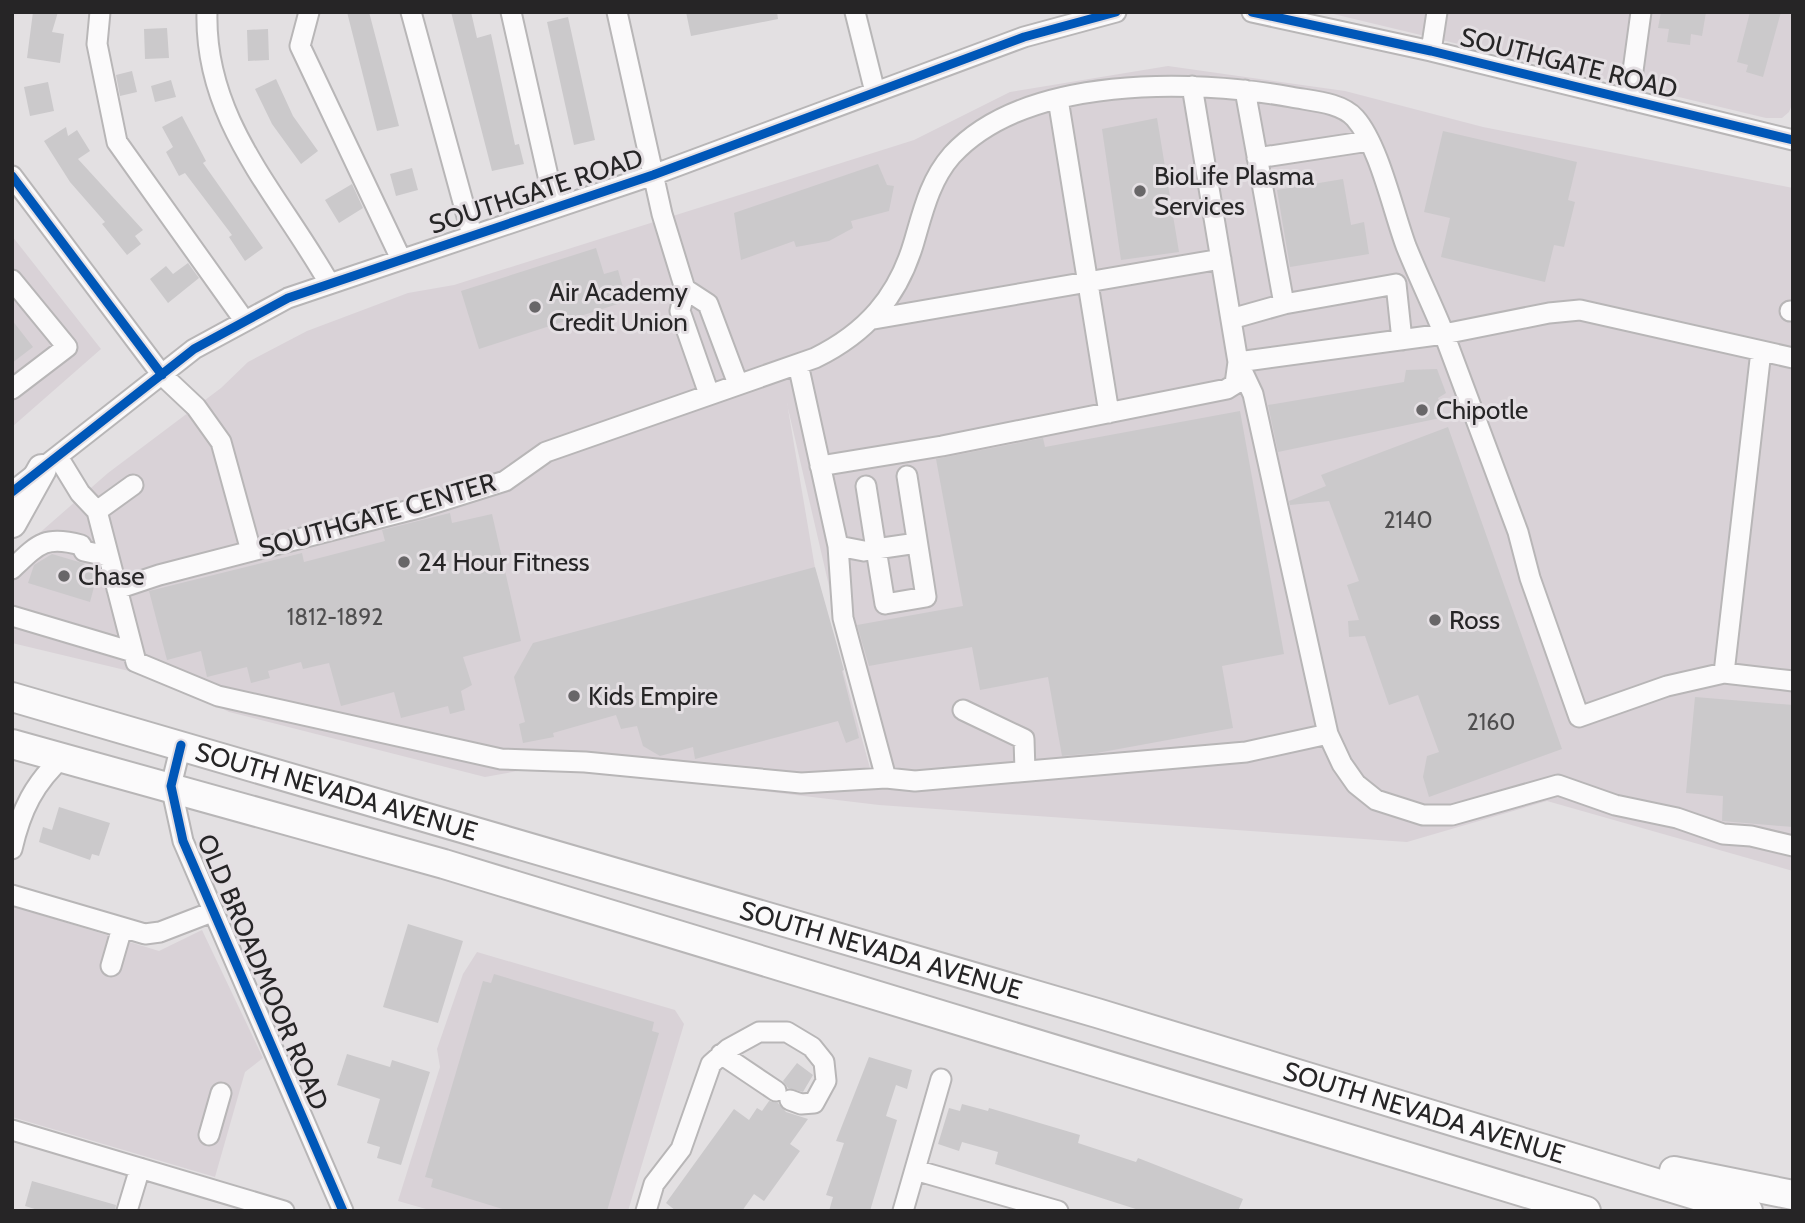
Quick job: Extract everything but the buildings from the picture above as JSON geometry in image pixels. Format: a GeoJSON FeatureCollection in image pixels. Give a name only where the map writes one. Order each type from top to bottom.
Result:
{"type":"FeatureCollection","features":[{"type":"Feature","properties":{"kind":"highway"},"geometry":{"type":"LineString","coordinates":[[12,523],[50,463]]}},
{"type":"Feature","properties":{"kind":"highway","name":"SOUTH NEVADA AVENUE"},"geometry":{"type":"LineString","coordinates":[[12,696],[1084,1009],[1748,1211]]}},
{"type":"Feature","properties":{"kind":"highway","name":"SOUTH NEVADA AVENUE"},"geometry":{"type":"LineString","coordinates":[[12,744],[171,786],[470,872],[1586,1211]]}},
{"type":"Feature","properties":{"kind":"highway"},"geometry":{"type":"LineString","coordinates":[[1385,1102],[1686,1174],[1793,1195]]}},
{"type":"Feature","properties":{"kind":"street"},"geometry":{"type":"LineString","coordinates":[[100,12],[97,44],[117,142],[244,320]]}},
{"type":"Feature","properties":{"kind":"street"},"geometry":{"type":"LineString","coordinates":[[207,12],[208,54],[224,110],[329,282]]}},
{"type":"Feature","properties":{"kind":"street"},"geometry":{"type":"LineString","coordinates":[[309,12],[300,46],[401,259]]}},
{"type":"Feature","properties":{"kind":"street"},"geometry":{"type":"LineString","coordinates":[[411,12],[472,235]]}},
{"type":"Feature","properties":{"kind":"street"},"geometry":{"type":"LineString","coordinates":[[510,12],[555,207]]}},
{"type":"Feature","properties":{"kind":"street"},"geometry":{"type":"LineString","coordinates":[[617,12],[653,175],[685,289],[680,311],[709,394]]}},
{"type":"Feature","properties":{"kind":"street"},"geometry":{"type":"LineString","coordinates":[[855,12],[876,92]]}},
{"type":"Feature","properties":{"kind":"street","name":"SOUTHGATE ROAD"},"geometry":{"type":"LineString","coordinates":[[12,492],[194,349],[244,320],[329,282],[653,175],[1024,37],[1093,15],[1116,12]]}},
{"type":"Feature","properties":{"kind":"street","name":"SOUTHGATE ROAD"},"geometry":{"type":"LineString","coordinates":[[1252,12],[1326,20],[1431,51],[1793,140]]}},
{"type":"Feature","properties":{"kind":"street"},"geometry":{"type":"LineString","coordinates":[[1431,51],[1437,12]]}},
{"type":"Feature","properties":{"kind":"street"},"geometry":{"type":"LineString","coordinates":[[1629,100],[1641,12]]}},
{"type":"Feature","properties":{"kind":"street"},"geometry":{"type":"LineString","coordinates":[[1192,86],[1238,362],[1253,394],[1328,734],[1342,764],[1356,785],[1376,800],[1423,815],[1452,815],[1558,785],[1615,805],[1677,818],[1723,834],[1751,835],[1793,846]]}},
{"type":"Feature","properties":{"kind":"street","name":"SOUTHGATE CENTER"},"geometry":{"type":"LineString","coordinates":[[117,589],[422,507],[505,481],[546,452],[798,364],[840,346],[874,319],[897,285],[930,190],[953,154],[992,124],[1058,99],[1104,90],[1192,86],[1245,90],[1340,108],[1353,116],[1369,141],[1406,247],[1444,334],[1518,532],[1530,578],[1579,717],[1667,685],[1724,673]]}},
{"type":"Feature","properties":{"kind":"street"},"geometry":{"type":"LineString","coordinates":[[1245,90],[1284,304]]}},
{"type":"Feature","properties":{"kind":"street"},"geometry":{"type":"LineString","coordinates":[[1058,99],[1109,413]]}},
{"type":"Feature","properties":{"kind":"street"},"geometry":{"type":"LineString","coordinates":[[1258,158],[1369,141]]}},
{"type":"Feature","properties":{"kind":"street"},"geometry":{"type":"LineString","coordinates":[[12,176],[162,375],[195,407],[221,442],[251,551]]}},
{"type":"Feature","properties":{"kind":"street"},"geometry":{"type":"LineString","coordinates":[[874,319],[1221,259]]}},
{"type":"Feature","properties":{"kind":"street"},"geometry":{"type":"LineString","coordinates":[[12,280],[67,346],[12,389]]}},
{"type":"Feature","properties":{"kind":"street"},"geometry":{"type":"LineString","coordinates":[[1231,319],[1284,304],[1396,284],[1402,340]]}},
{"type":"Feature","properties":{"kind":"street"},"geometry":{"type":"LineString","coordinates":[[685,289],[708,303],[738,384]]}},
{"type":"Feature","properties":{"kind":"street"},"geometry":{"type":"LineString","coordinates":[[1238,362],[1444,334],[1549,313],[1580,310],[1793,358]]}},
{"type":"Feature","properties":{"kind":"street"},"geometry":{"type":"LineString","coordinates":[[1761,351],[1724,673],[1793,681]]}},
{"type":"Feature","properties":{"kind":"street"},"geometry":{"type":"LineString","coordinates":[[820,466],[1227,389],[1235,384],[1238,362]]}},
{"type":"Feature","properties":{"kind":"street"},"geometry":{"type":"LineString","coordinates":[[798,364],[838,546],[843,618],[887,778]]}},
{"type":"Feature","properties":{"kind":"street"},"geometry":{"type":"LineString","coordinates":[[50,463],[97,511],[136,662],[218,696],[501,759],[585,762],[801,783],[887,778],[915,780],[1246,752],[1328,734]]}},
{"type":"Feature","properties":{"kind":"street"},"geometry":{"type":"LineString","coordinates":[[866,486],[885,604],[926,597],[906,476]]}},
{"type":"Feature","properties":{"kind":"street"},"geometry":{"type":"LineString","coordinates":[[97,511],[133,485]]}},
{"type":"Feature","properties":{"kind":"street"},"geometry":{"type":"LineString","coordinates":[[12,569],[36,546],[48,542],[53,548],[79,556],[84,551],[107,556]]}},
{"type":"Feature","properties":{"kind":"street"},"geometry":{"type":"LineString","coordinates":[[838,546],[864,551],[918,543]]}},
{"type":"Feature","properties":{"kind":"street"},"geometry":{"type":"LineString","coordinates":[[12,616],[133,652]]}},
{"type":"Feature","properties":{"kind":"street"},"geometry":{"type":"LineString","coordinates":[[963,710],[1024,739],[1025,771]]}},
{"type":"Feature","properties":{"kind":"street","name":"OLD BROADMOOR ROAD"},"geometry":{"type":"LineString","coordinates":[[181,745],[171,786],[183,841],[343,1211]]}},
{"type":"Feature","properties":{"kind":"street"},"geometry":{"type":"LineString","coordinates":[[12,849],[16,812],[64,757]]}},
{"type":"Feature","properties":{"kind":"street"},"geometry":{"type":"LineString","coordinates":[[12,895],[145,934],[160,932],[212,912]]}},
{"type":"Feature","properties":{"kind":"street"},"geometry":{"type":"LineString","coordinates":[[111,966],[122,928]]}},
{"type":"Feature","properties":{"kind":"street"},"geometry":{"type":"LineString","coordinates":[[646,1211],[654,1184],[681,1149],[711,1064],[721,1054],[759,1032],[787,1032],[812,1047],[824,1062],[826,1081],[814,1102],[801,1104],[721,1054]]}},
{"type":"Feature","properties":{"kind":"street"},"geometry":{"type":"LineString","coordinates":[[902,1211],[940,1079]]}},
{"type":"Feature","properties":{"kind":"street"},"geometry":{"type":"LineString","coordinates":[[209,1135],[221,1093]]}},
{"type":"Feature","properties":{"kind":"street"},"geometry":{"type":"LineString","coordinates":[[12,1130],[140,1168],[219,1201],[284,1211]]}},
{"type":"Feature","properties":{"kind":"street"},"geometry":{"type":"LineString","coordinates":[[127,1211],[140,1168]]}},
{"type":"Feature","properties":{"kind":"street"},"geometry":{"type":"LineString","coordinates":[[915,1170],[1058,1211]]}},
{"type":"Feature","properties":{"kind":"shaded area"},"geometry":{"type":"Polygon","coordinates":[[[1325,12],[1793,12],[1793,102],[1789,112],[1782,118],[1766,118],[1325,12]]]}},
{"type":"Feature","properties":{"kind":"shaded area"},"geometry":{"type":"Polygon","coordinates":[[[1168,66],[1345,91],[1483,127],[1793,188],[1793,871],[1547,801],[1407,842],[879,805],[605,772],[523,770],[485,777],[229,712],[189,691],[150,676],[12,643],[12,557],[108,473],[221,388],[248,362],[307,331],[408,293],[454,285],[914,140],[1010,92],[1168,66]],[[788,407],[815,568],[876,790],[788,407]]]}},
{"type":"Feature","properties":{"kind":"shaded area"},"geometry":{"type":"Polygon","coordinates":[[[12,236],[101,349],[12,427],[12,236]]]}},
{"type":"Feature","properties":{"kind":"shaded area"},"geometry":{"type":"Polygon","coordinates":[[[12,906],[159,951],[202,930],[263,1058],[245,1072],[215,1177],[12,1117],[12,906]]]}},
{"type":"Feature","properties":{"kind":"shaded area"},"geometry":{"type":"Polygon","coordinates":[[[477,952],[675,1010],[684,1024],[628,1211],[433,1211],[398,1201],[440,1067],[437,1049],[463,974],[477,952]]]}},
{"type":"Feature","properties":{"kind":"cycle path"},"geometry":{"type":"LineString","coordinates":[[12,492],[194,349],[288,298],[653,175],[1024,37],[1116,12]]}},
{"type":"Feature","properties":{"kind":"cycle path"},"geometry":{"type":"LineString","coordinates":[[1252,12],[1431,51],[1793,140]]}},
{"type":"Feature","properties":{"kind":"cycle path"},"geometry":{"type":"LineString","coordinates":[[12,176],[162,375]]}},
{"type":"Feature","properties":{"kind":"cycle path"},"geometry":{"type":"LineString","coordinates":[[181,745],[171,786],[183,841],[343,1211]]}},
{"type":"Feature","properties":{"kind":"place","name":"BioLife Plasma Services"},"geometry":{"type":"Point","coordinates":[1140,191]}},
{"type":"Feature","properties":{"kind":"place","name":"Air Academy Credit Union"},"geometry":{"type":"Point","coordinates":[535,307]}},
{"type":"Feature","properties":{"kind":"place","name":"Chipotle"},"geometry":{"type":"Point","coordinates":[1422,410]}},
{"type":"Feature","properties":{"kind":"place","name":"24 Hour Fitness"},"geometry":{"type":"Point","coordinates":[404,562]}},
{"type":"Feature","properties":{"kind":"place","name":"Chase"},"geometry":{"type":"Point","coordinates":[64,576]}},
{"type":"Feature","properties":{"kind":"place","name":"Ross"},"geometry":{"type":"Point","coordinates":[1435,620]}},
{"type":"Feature","properties":{"kind":"place","name":"Kids Empire"},"geometry":{"type":"Point","coordinates":[574,696]}}]}
